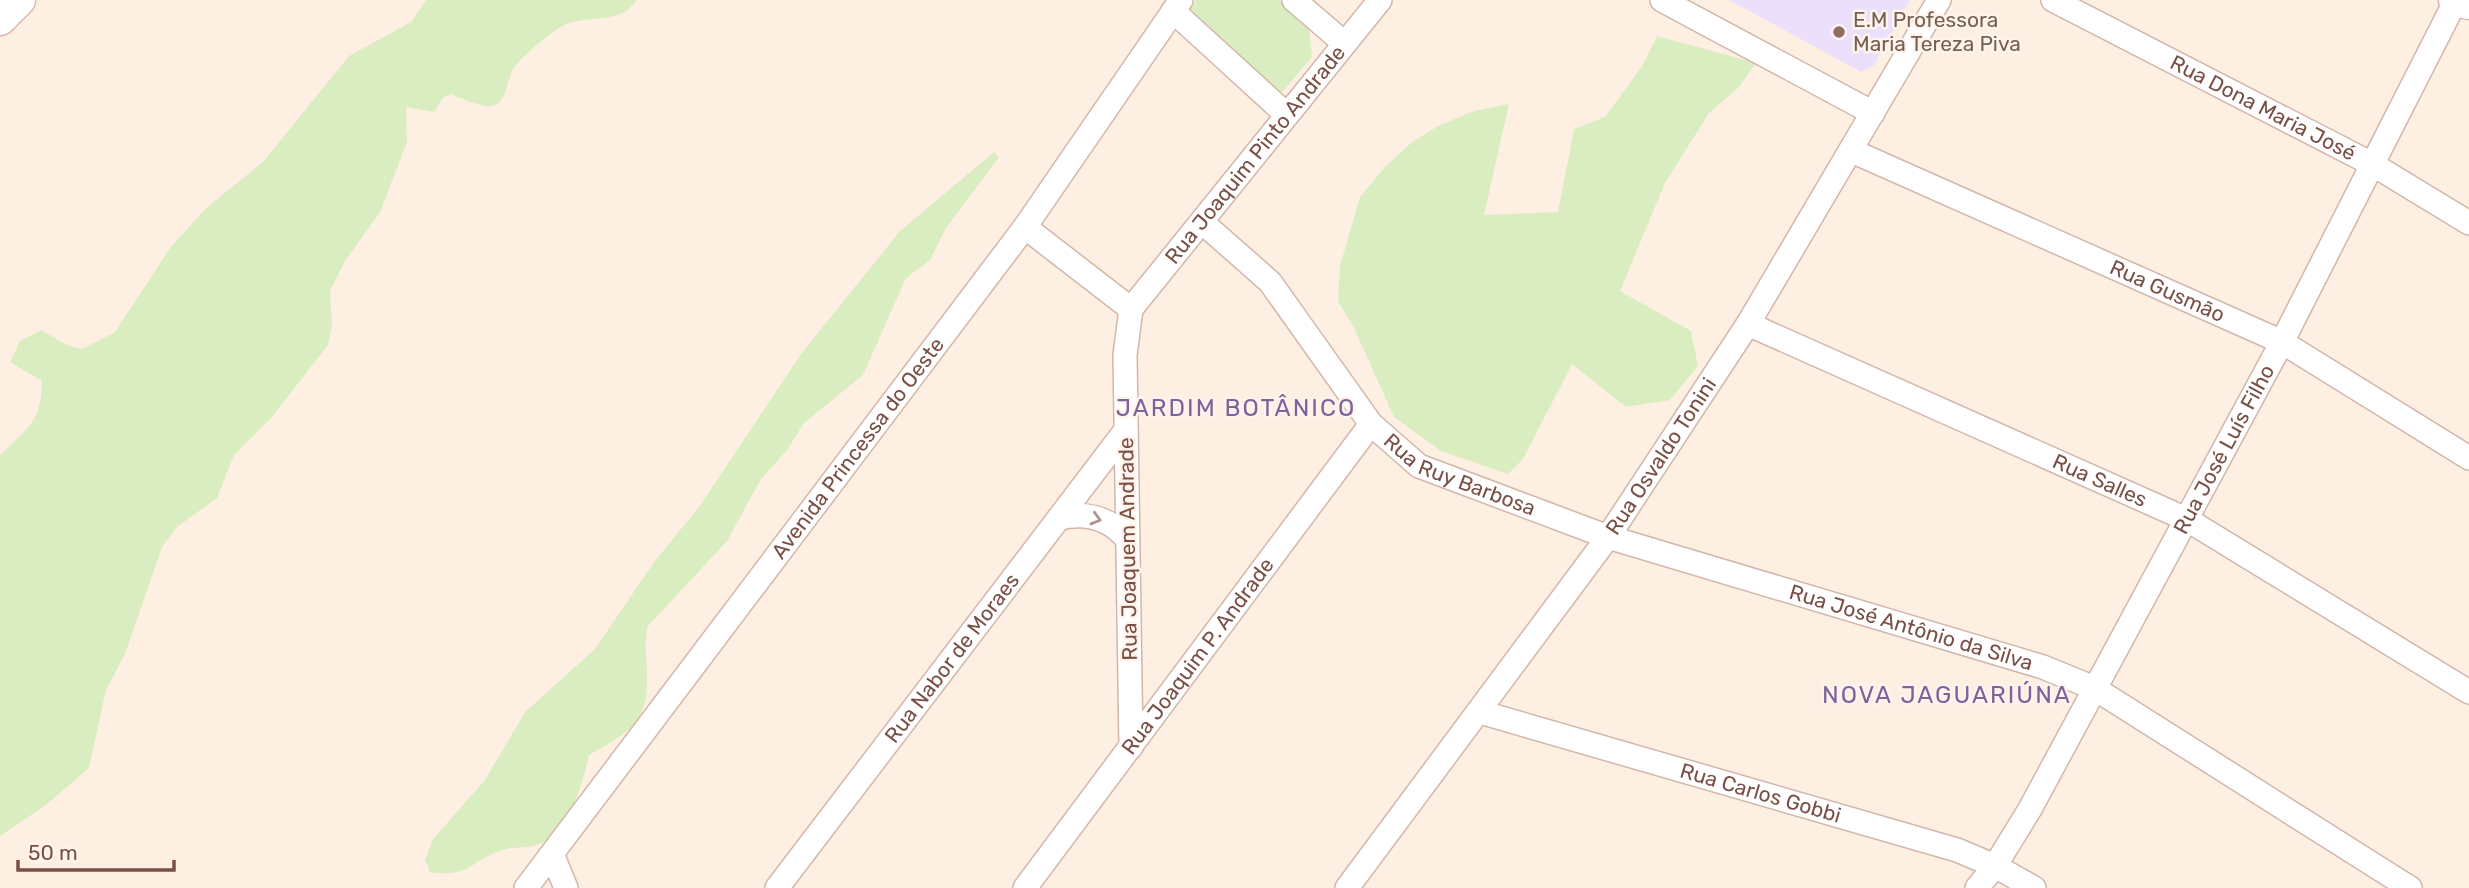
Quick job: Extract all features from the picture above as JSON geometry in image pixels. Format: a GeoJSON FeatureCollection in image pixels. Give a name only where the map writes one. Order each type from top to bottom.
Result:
{"type":"FeatureCollection","features":[{"type":"Feature","properties":{"kind":"street"},"geometry":{"type":"LineString","coordinates":[[0,19],[19,0]]}},
{"type":"Feature","properties":{"kind":"street"},"geometry":{"type":"LineString","coordinates":[[1294,0],[1344,43]]}},
{"type":"Feature","properties":{"kind":"street","name":"Rua Joaquim Pinto Andrade"},"geometry":{"type":"LineString","coordinates":[[1131,309],[1380,0]]}},
{"type":"Feature","properties":{"kind":"street"},"geometry":{"type":"LineString","coordinates":[[1664,0],[1873,113]]}},
{"type":"Feature","properties":{"kind":"street","name":"Rua Osvaldo Tonini"},"geometry":{"type":"LineString","coordinates":[[1347,888],[1608,537],[1748,324],[1939,0]]}},
{"type":"Feature","properties":{"kind":"street","name":"Rua Dona Maria José"},"geometry":{"type":"LineString","coordinates":[[2053,0],[2372,164],[2469,223]]}},
{"type":"Feature","properties":{"kind":"street"},"geometry":{"type":"LineString","coordinates":[[2456,0],[2469,4]]}},
{"type":"Feature","properties":{"kind":"street","name":"Rua José Luís Filho"},"geometry":{"type":"LineString","coordinates":[[1977,888],[1995,866],[2030,809],[2282,342],[2456,0]]}},
{"type":"Feature","properties":{"kind":"street"},"geometry":{"type":"LineString","coordinates":[[1177,5],[1287,114]]}},
{"type":"Feature","properties":{"kind":"street","name":"Avenida Princessa do Oeste"},"geometry":{"type":"LineString","coordinates":[[526,888],[1025,227],[1177,5]]}},
{"type":"Feature","properties":{"kind":"street","name":"Rua Gusmão"},"geometry":{"type":"LineString","coordinates":[[1852,151],[2282,342],[2469,458]]}},
{"type":"Feature","properties":{"kind":"street","name":"Rua Ruy Barbosa"},"geometry":{"type":"LineString","coordinates":[[1202,222],[1270,282],[1371,424],[1419,466],[1608,537]]}},
{"type":"Feature","properties":{"kind":"street"},"geometry":{"type":"LineString","coordinates":[[1025,227],[1131,309]]}},
{"type":"Feature","properties":{"kind":"street","name":"Rua Joaquem Andrade"},"geometry":{"type":"LineString","coordinates":[[1130,747],[1125,355],[1131,309]]}},
{"type":"Feature","properties":{"kind":"street","name":"Rua Salles"},"geometry":{"type":"LineString","coordinates":[[1748,324],[2186,519],[2469,692]]}},
{"type":"Feature","properties":{"kind":"street","name":"Rua Joaquim P. Andrade"},"geometry":{"type":"LineString","coordinates":[[1026,888],[1371,424]]}},
{"type":"Feature","properties":{"kind":"street","name":"Rua Nabor de Moraes"},"geometry":{"type":"LineString","coordinates":[[777,888],[1126,430]]}},
{"type":"Feature","properties":{"kind":"street"},"geometry":{"type":"LineString","coordinates":[[1059,518],[1078,514],[1103,519],[1118,527],[1127,539]]}},
{"type":"Feature","properties":{"kind":"street","name":"Rua José Antônio da Silva"},"geometry":{"type":"LineString","coordinates":[[1608,537],[2042,667],[2094,688],[2410,888]]}},
{"type":"Feature","properties":{"kind":"street","name":"Rua Carlos Gobbi"},"geometry":{"type":"LineString","coordinates":[[1480,712],[1957,850],[1995,866],[2035,888]]}},
{"type":"Feature","properties":{"kind":"street"},"geometry":{"type":"LineString","coordinates":[[551,854],[566,888]]}},
{"type":"Feature","properties":{"kind":"shaded area","name":"E.M Professora Maria Tereza Piva"},"geometry":{"type":"Polygon","coordinates":[[[1729,0],[1910,0],[1874,65],[1861,72],[1729,0]]]}},
{"type":"Feature","properties":{"kind":"green space"},"geometry":{"type":"Polygon","coordinates":[[[426,0],[637,0],[620,14],[569,23],[554,31],[515,67],[503,98],[497,104],[481,105],[451,94],[443,98],[434,112],[406,107],[407,142],[380,212],[345,261],[330,291],[332,325],[328,345],[271,418],[234,455],[217,498],[177,527],[162,547],[125,654],[106,690],[89,768],[46,805],[0,836],[0,455],[25,431],[36,415],[42,381],[10,362],[20,341],[41,330],[67,345],[82,349],[115,332],[170,248],[206,208],[263,162],[349,56],[411,22],[426,0]]]}},
{"type":"Feature","properties":{"kind":"green space"},"geometry":{"type":"Polygon","coordinates":[[[1196,0],[1279,0],[1309,29],[1312,57],[1278,97],[1186,14],[1196,0]]]}},
{"type":"Feature","properties":{"kind":"green space"},"geometry":{"type":"Polygon","coordinates":[[[1657,36],[1756,63],[1738,88],[1709,113],[1665,183],[1620,291],[1691,331],[1698,366],[1670,400],[1626,407],[1572,364],[1523,459],[1508,474],[1441,451],[1394,417],[1354,328],[1338,301],[1340,266],[1360,197],[1384,168],[1411,143],[1438,126],[1474,111],[1509,104],[1484,215],[1558,212],[1574,129],[1605,117],[1642,66],[1657,36]]]}},
{"type":"Feature","properties":{"kind":"green space"},"geometry":{"type":"Polygon","coordinates":[[[994,152],[999,157],[946,228],[930,260],[906,278],[863,375],[804,423],[787,450],[761,479],[727,541],[648,626],[647,688],[641,714],[626,732],[589,755],[574,804],[560,827],[552,836],[537,845],[499,851],[466,869],[452,873],[430,872],[425,860],[433,839],[485,780],[525,712],[595,649],[654,562],[699,507],[801,354],[900,231],[994,152]]]}},
{"type":"Feature","properties":{"kind":"place","name":"E.M Professora Maria Tereza Piva"},"geometry":{"type":"Point","coordinates":[1839,32]}},
{"type":"Feature","properties":{"kind":"district","name":"JARDIM BOTÂNICO"},"geometry":{"type":"Point","coordinates":[1236,408]}},
{"type":"Feature","properties":{"kind":"district","name":"NOVA JAGUARIÚNA"},"geometry":{"type":"Point","coordinates":[1947,695]}}]}
